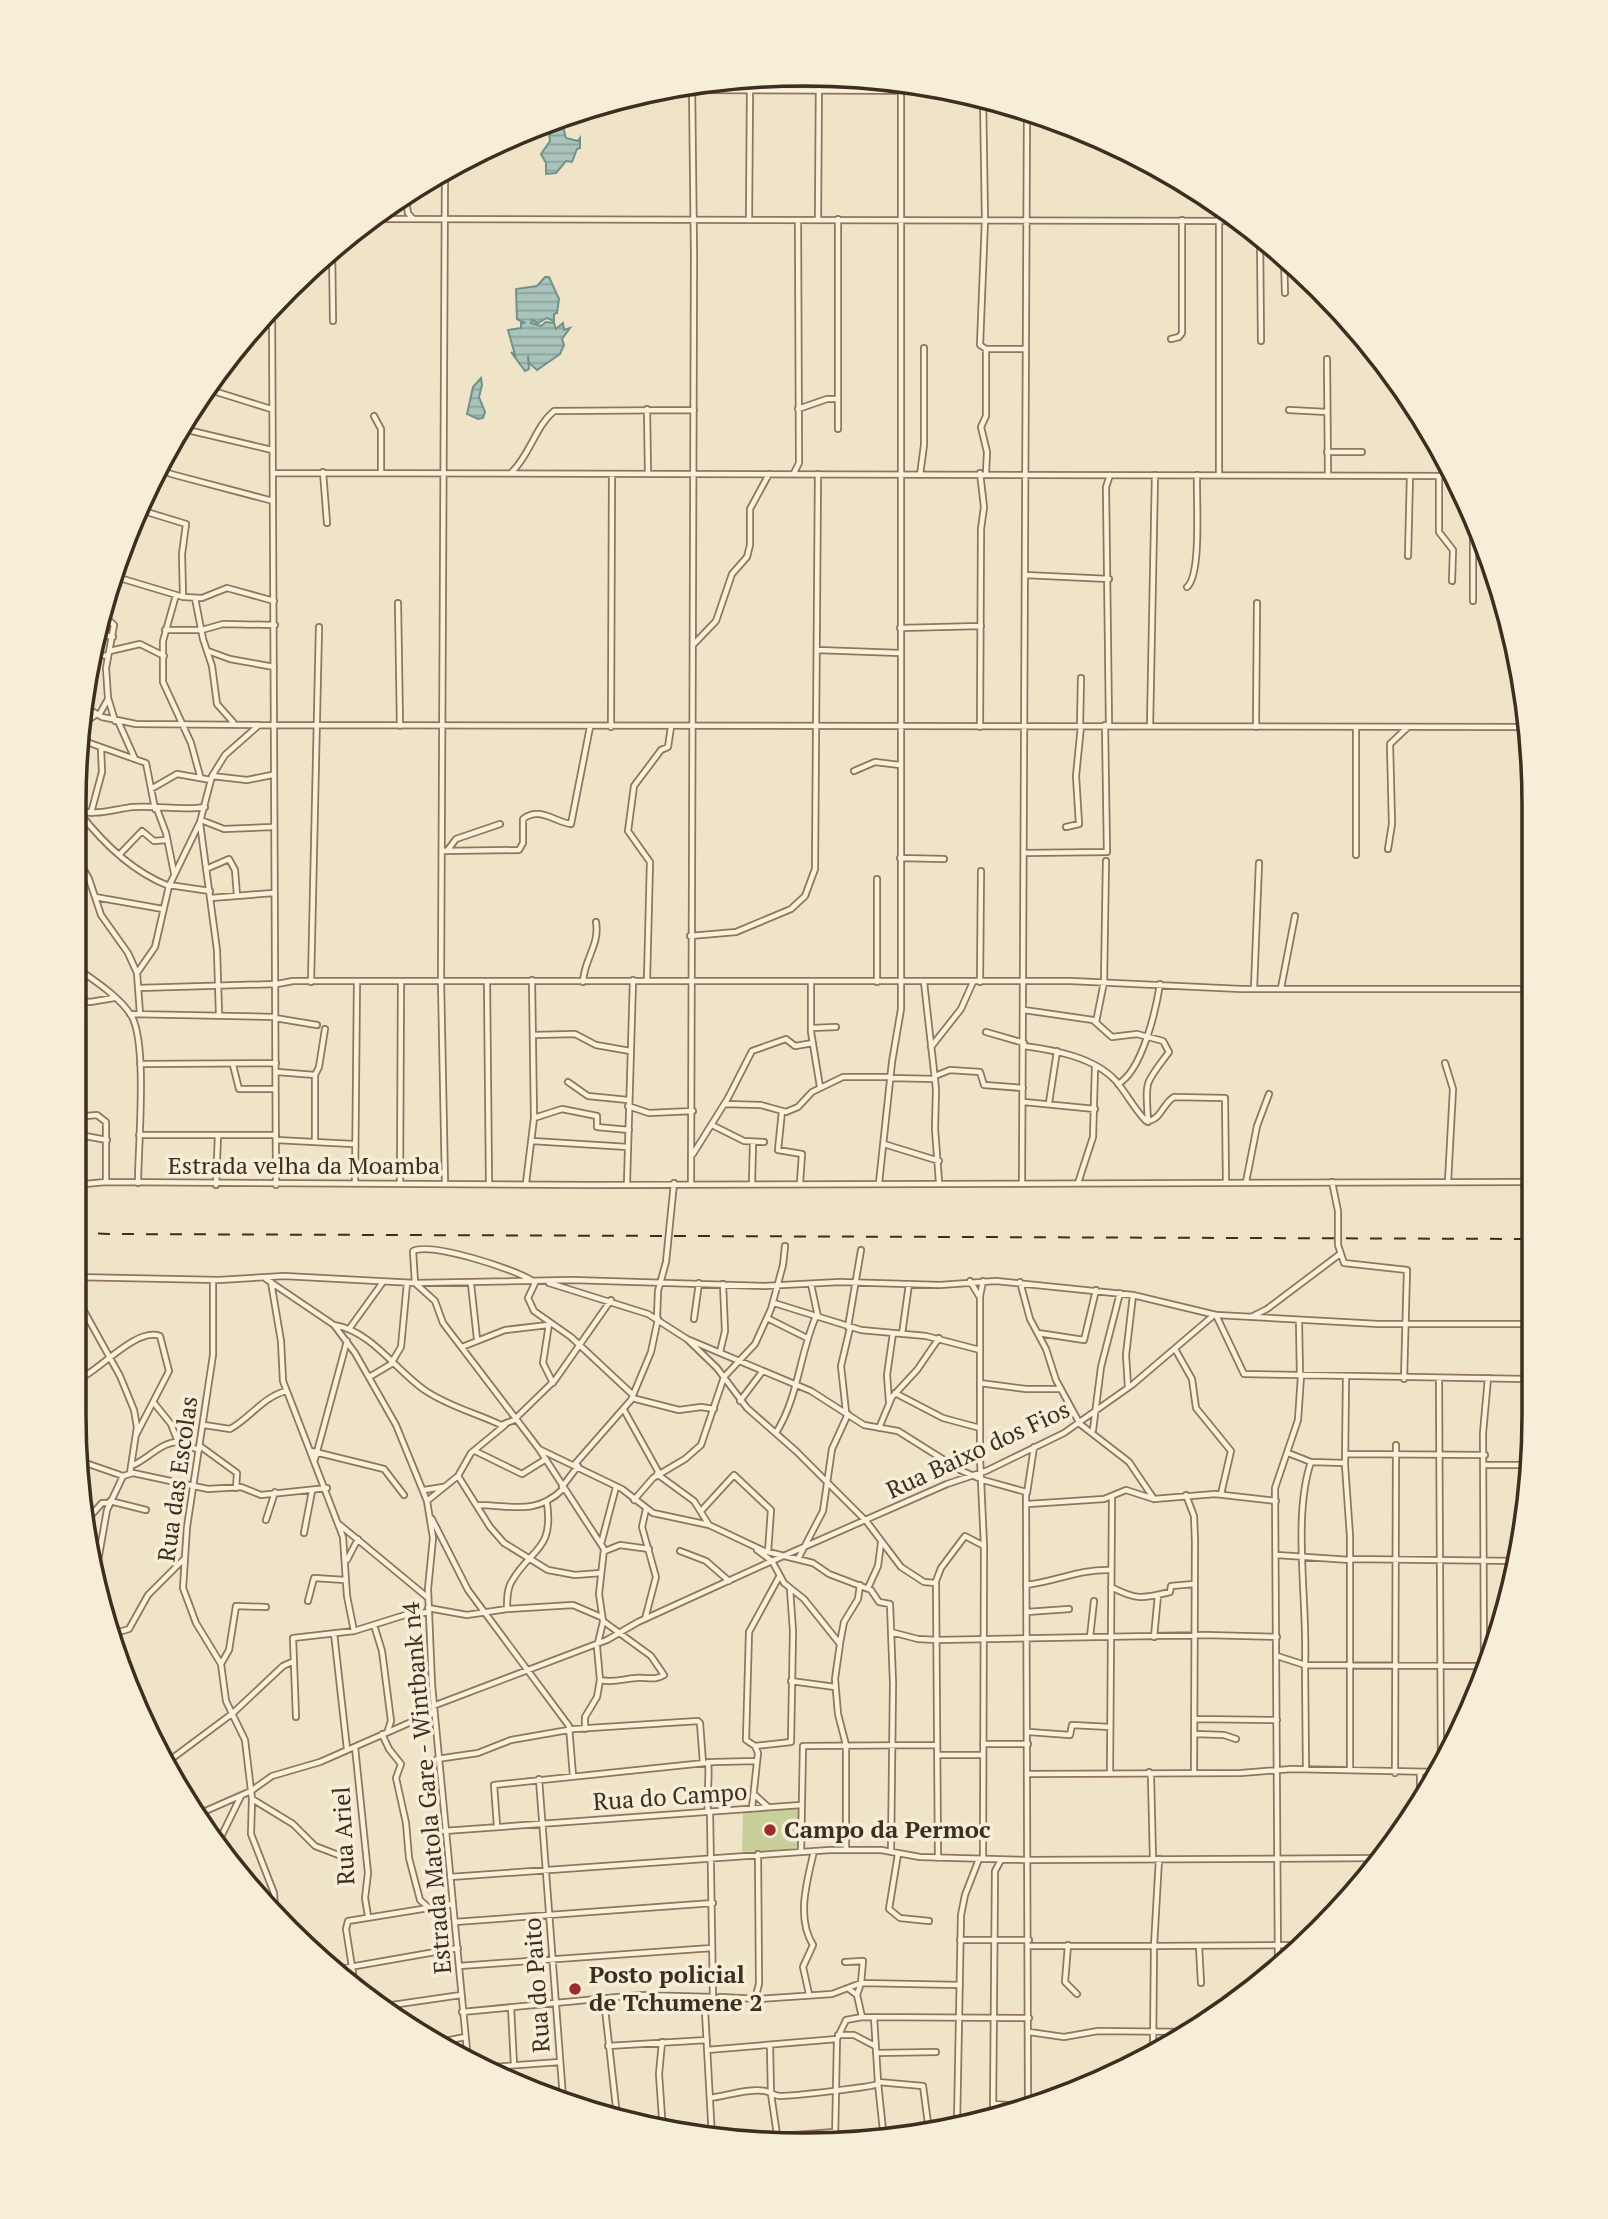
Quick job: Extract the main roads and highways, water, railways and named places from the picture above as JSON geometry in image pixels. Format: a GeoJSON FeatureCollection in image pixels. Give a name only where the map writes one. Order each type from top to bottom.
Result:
{"type":"FeatureCollection","features":[{"type":"Feature","properties":{"kind":"water"},"geometry":{"type":"Polygon","coordinates":[[[563,128],[566,138],[578,141],[580,138],[580,148],[577,149],[572,162],[566,161],[556,173],[546,174],[546,163],[541,154],[550,141],[549,133],[563,128]]]}},
{"type":"Feature","properties":{"kind":"water"},"geometry":{"type":"Polygon","coordinates":[[[545,277],[549,277],[559,299],[557,313],[554,314],[554,321],[547,318],[538,323],[532,320],[531,323],[541,326],[546,322],[554,323],[556,329],[563,323],[564,330],[570,328],[562,339],[564,345],[560,354],[537,370],[529,363],[528,356],[529,369],[525,371],[511,352],[515,355],[508,330],[521,328],[521,323],[525,323],[517,319],[516,289],[537,286],[545,277]]]}},
{"type":"Feature","properties":{"kind":"water"},"geometry":{"type":"Polygon","coordinates":[[[481,378],[479,397],[485,412],[483,418],[478,419],[467,414],[473,387],[481,378]]]}},
{"type":"Feature","properties":{"kind":"railway"},"geometry":{"type":"LineString","coordinates":[[86,1233],[1522,1239]]}},
{"type":"Feature","properties":{"kind":"place","name":"Campo da Permoc"},"geometry":{"type":"Point","coordinates":[770,1830]}},
{"type":"Feature","properties":{"kind":"place","name":"Posto policial de Tchumene 2"},"geometry":{"type":"Point","coordinates":[575,1989]}}]}
